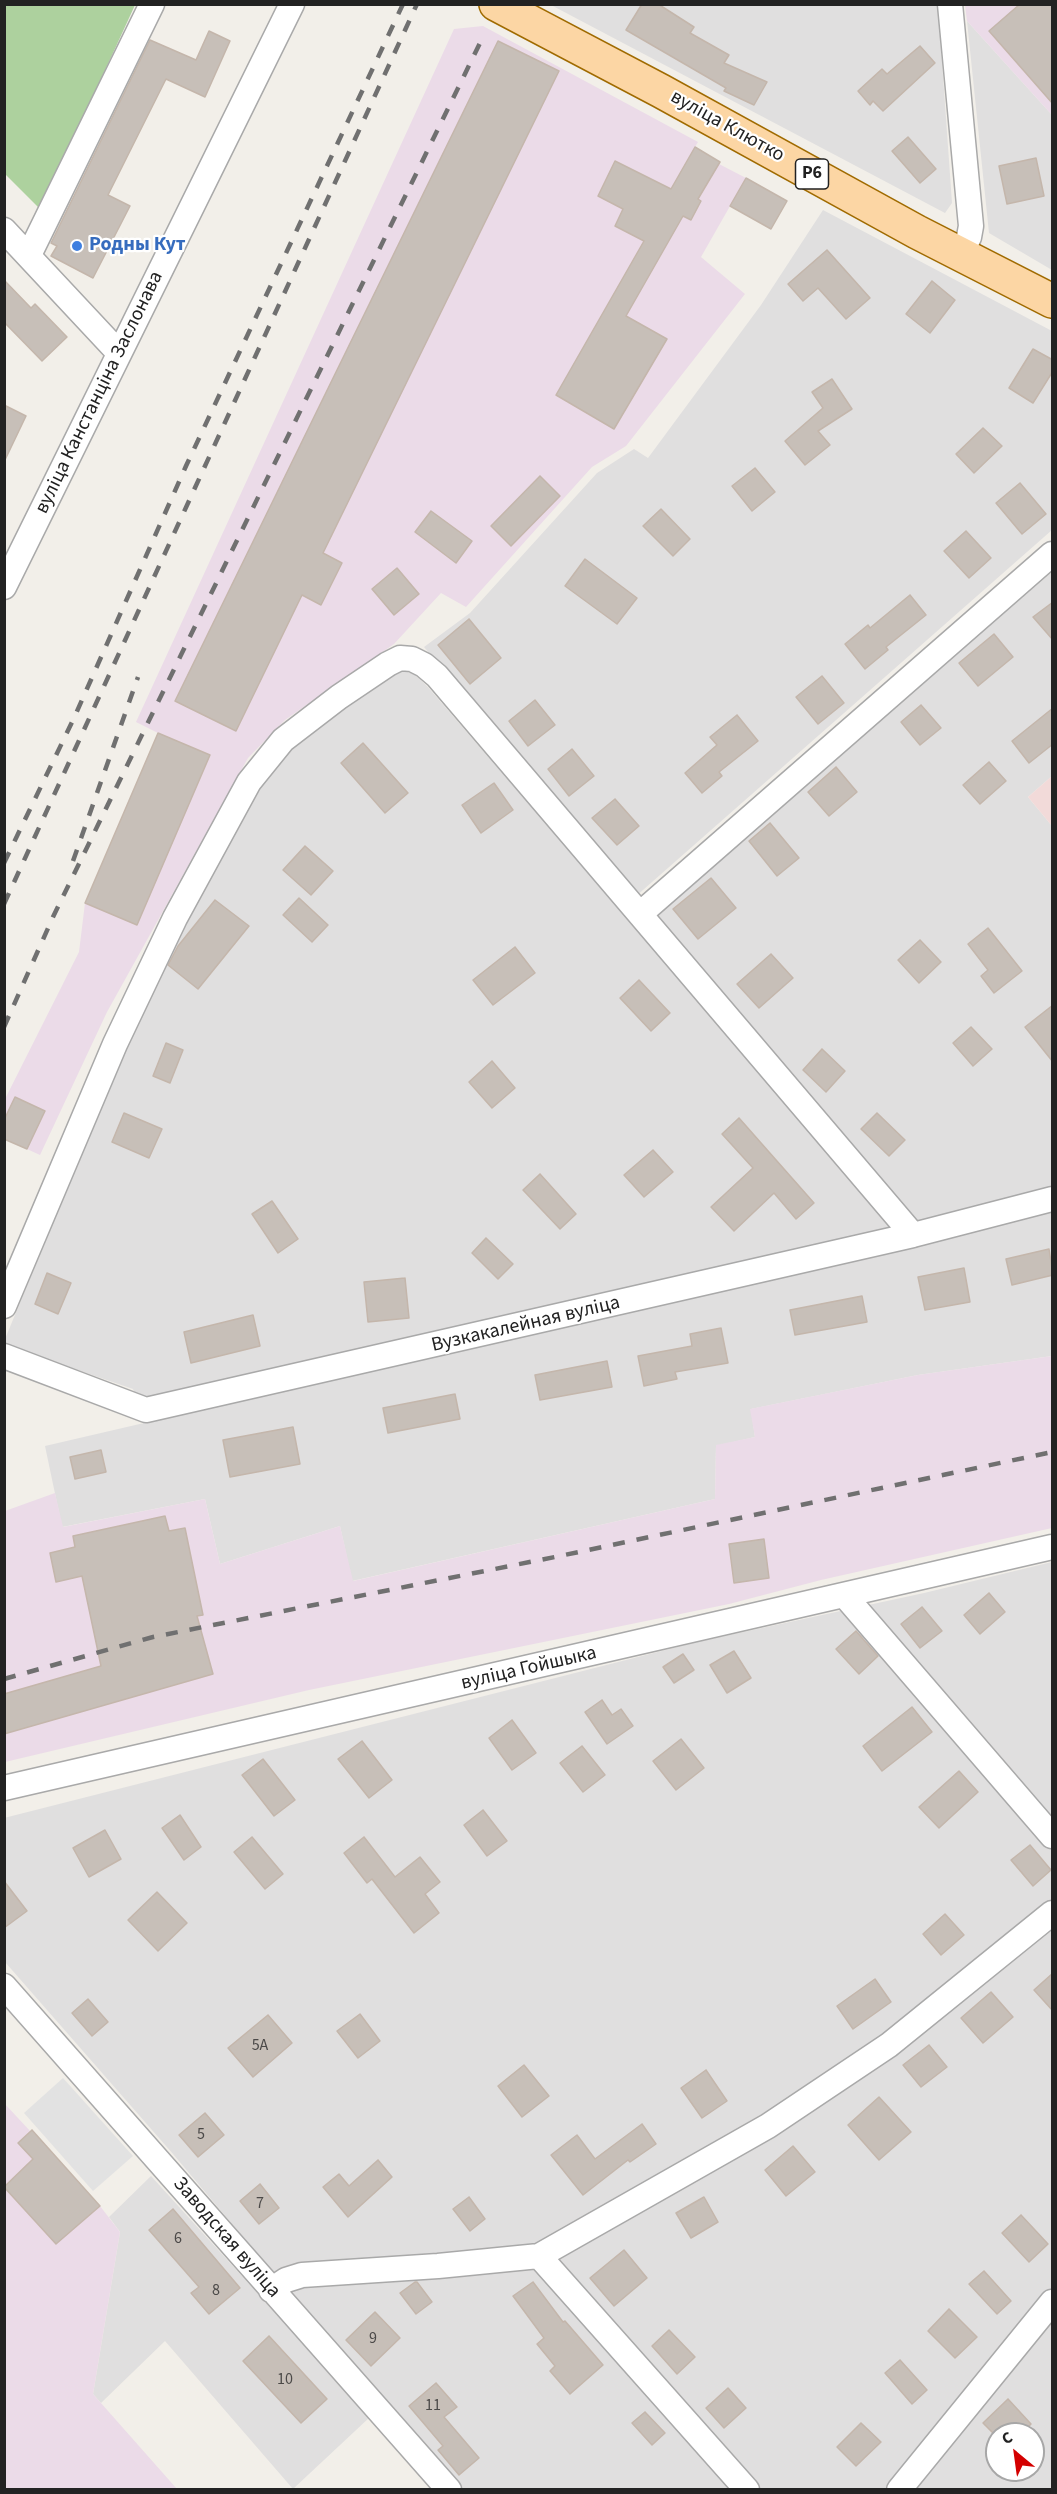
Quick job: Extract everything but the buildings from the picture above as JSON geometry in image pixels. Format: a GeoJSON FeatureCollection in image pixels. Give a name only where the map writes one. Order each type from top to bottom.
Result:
{"type":"FeatureCollection","features":[{"type":"Feature","properties":{"kind":"main road","name":"вуліца Клютко"},"geometry":{"type":"LineString","coordinates":[[496,4],[661,91],[961,255],[1053,301]]}},
{"type":"Feature","properties":{"kind":"street"},"geometry":{"type":"LineString","coordinates":[[28,255],[152,4]]}},
{"type":"Feature","properties":{"kind":"street","name":"вуліца Канстанціна Заслонава"},"geometry":{"type":"LineString","coordinates":[[4,587],[292,4]]}},
{"type":"Feature","properties":{"kind":"street"},"geometry":{"type":"LineString","coordinates":[[950,4],[971,226],[961,255]]}},
{"type":"Feature","properties":{"kind":"street"},"geometry":{"type":"LineString","coordinates":[[4,230],[120,352]]}},
{"type":"Feature","properties":{"kind":"street"},"geometry":{"type":"LineString","coordinates":[[640,914],[1053,554]]}},
{"type":"Feature","properties":{"kind":"street"},"geometry":{"type":"LineString","coordinates":[[4,1306],[115,1044],[176,918],[249,782],[283,740],[388,664],[400,658],[412,659],[424,664],[437,676],[913,1236]]}},
{"type":"Feature","properties":{"kind":"street","name":"Вузкакалейная вуліца"},"geometry":{"type":"LineString","coordinates":[[4,1356],[146,1410],[913,1236],[1053,1199]]}},
{"type":"Feature","properties":{"kind":"street","name":"вуліца Гойшыка"},"geometry":{"type":"LineString","coordinates":[[4,1788],[1053,1547]]}},
{"type":"Feature","properties":{"kind":"street"},"geometry":{"type":"LineString","coordinates":[[845,1596],[1053,1836]]}},
{"type":"Feature","properties":{"kind":"street"},"geometry":{"type":"LineString","coordinates":[[271,2290],[286,2280],[302,2275],[438,2266],[539,2256],[768,2126],[889,2045],[1053,1913]]}},
{"type":"Feature","properties":{"kind":"street","name":"Заводская вуліца"},"geometry":{"type":"LineString","coordinates":[[4,1986],[449,2490]]}},
{"type":"Feature","properties":{"kind":"street"},"geometry":{"type":"LineString","coordinates":[[539,2256],[747,2490]]}},
{"type":"Feature","properties":{"kind":"street"},"geometry":{"type":"LineString","coordinates":[[899,2490],[1053,2302]]}},
{"type":"Feature","properties":{"kind":"shaded area"},"geometry":{"type":"Polygon","coordinates":[[[551,5],[938,5],[952,203],[945,213],[551,5]]]}},
{"type":"Feature","properties":{"kind":"shaded area"},"geometry":{"type":"Polygon","coordinates":[[[965,5],[1052,5],[1052,115],[967,21],[965,5]]]}},
{"type":"Feature","properties":{"kind":"shaded area"},"geometry":{"type":"Polygon","coordinates":[[[967,21],[1052,115],[1052,270],[989,233],[967,21]]]}},
{"type":"Feature","properties":{"kind":"shaded area"},"geometry":{"type":"Polygon","coordinates":[[[483,26],[698,142],[695,147],[720,162],[719,164],[746,178],[701,257],[745,294],[626,446],[592,467],[466,607],[441,593],[394,644],[285,720],[248,758],[107,1012],[40,1155],[5,1139],[5,1099],[79,952],[85,903],[158,733],[136,722],[454,29],[483,26]]]}},
{"type":"Feature","properties":{"kind":"shaded area"},"geometry":{"type":"Polygon","coordinates":[[[823,210],[1052,331],[1052,530],[635,897],[424,647],[470,613],[597,473],[634,449],[648,458],[761,305],[823,210]]]}},
{"type":"Feature","properties":{"kind":"shaded area"},"geometry":{"type":"Polygon","coordinates":[[[1052,572],[1052,776],[1028,797],[1052,826],[1052,1356],[918,1375],[751,1409],[755,1437],[716,1446],[715,1499],[352,1581],[340,1526],[220,1564],[205,1499],[62,1527],[45,1446],[144,1423],[133,1389],[5,1345],[5,1339],[161,962],[231,833],[286,750],[392,671],[414,674],[427,686],[636,928],[1052,572]]]}},
{"type":"Feature","properties":{"kind":"shaded area"},"geometry":{"type":"Polygon","coordinates":[[[1052,776],[1052,826],[1028,797],[1052,776]]]}},
{"type":"Feature","properties":{"kind":"shaded area"},"geometry":{"type":"Polygon","coordinates":[[[1052,1356],[1052,1528],[821,1580],[729,1604],[309,1690],[5,1762],[5,1511],[55,1493],[63,1527],[205,1499],[220,1564],[340,1526],[353,1581],[715,1499],[716,1445],[755,1437],[750,1409],[918,1375],[1052,1356]]]}},
{"type":"Feature","properties":{"kind":"shaded area"},"geometry":{"type":"Polygon","coordinates":[[[1052,1562],[1052,2489],[460,2489],[384,2404],[173,2154],[5,1962],[4,1818],[697,1642],[924,1593],[1052,1562]]]}},
{"type":"Feature","properties":{"kind":"shaded area"},"geometry":{"type":"Polygon","coordinates":[[[63,2078],[133,2156],[93,2191],[24,2113],[63,2078]]]}},
{"type":"Feature","properties":{"kind":"shaded area"},"geometry":{"type":"Polygon","coordinates":[[[4,2103],[100,2206],[120,2232],[93,2394],[177,2489],[5,2489],[4,2103]]]}},
{"type":"Feature","properties":{"kind":"shaded area"},"geometry":{"type":"Polygon","coordinates":[[[151,2176],[370,2417],[293,2489],[165,2341],[101,2403],[93,2394],[120,2232],[109,2217],[151,2176]]]}},
{"type":"Feature","properties":{"kind":"green space"},"geometry":{"type":"Polygon","coordinates":[[[4,5],[135,5],[41,210],[5,174],[4,5]]]}},
{"type":"Feature","properties":{"kind":"railway"},"geometry":{"type":"LineString","coordinates":[[4,863],[74,718],[186,466],[403,4]]}},
{"type":"Feature","properties":{"kind":"railway"},"geometry":{"type":"LineString","coordinates":[[4,904],[417,4]]}},
{"type":"Feature","properties":{"kind":"railway"},"geometry":{"type":"LineString","coordinates":[[4,1027],[53,917],[481,41]]}},
{"type":"Feature","properties":{"kind":"railway"},"geometry":{"type":"LineString","coordinates":[[73,861],[138,677]]}},
{"type":"Feature","properties":{"kind":"railway"},"geometry":{"type":"LineString","coordinates":[[4,1679],[153,1637],[555,1557],[1052,1452]]}},
{"type":"Feature","properties":{"kind":"place","name":"Родны Кут"},"geometry":{"type":"Point","coordinates":[77,246]}}]}
